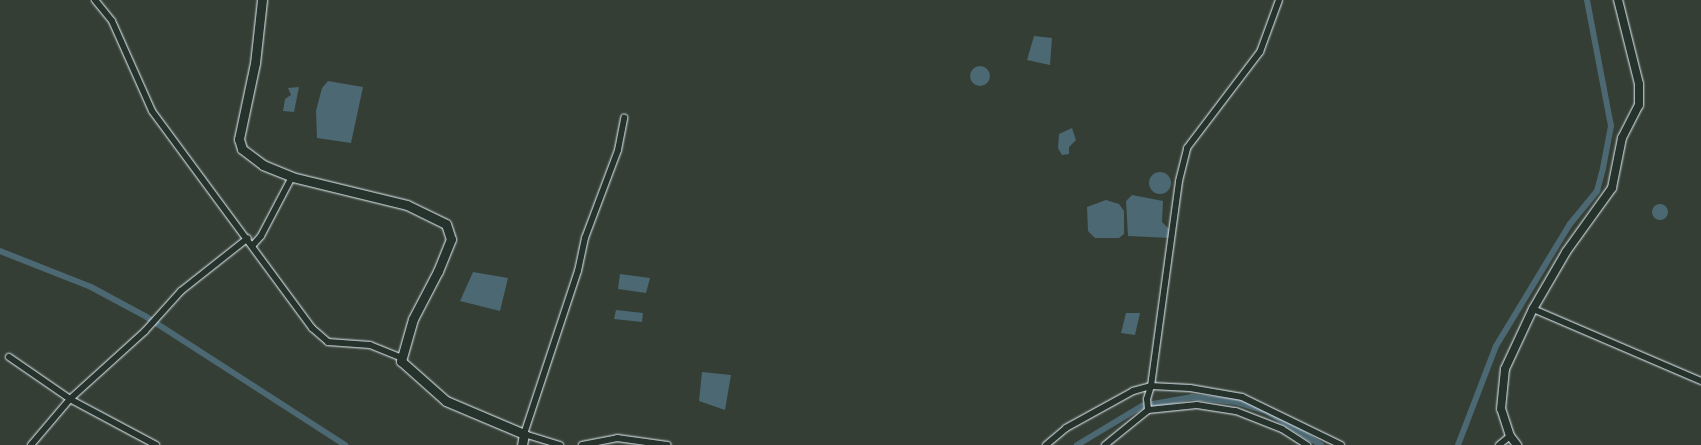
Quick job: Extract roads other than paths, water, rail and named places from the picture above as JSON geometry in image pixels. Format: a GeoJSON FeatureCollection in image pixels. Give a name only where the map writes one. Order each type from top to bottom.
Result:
{"type":"FeatureCollection","features":[{"type":"Feature","properties":{"kind":"main road"},"geometry":{"type":"LineString","coordinates":[[262,0],[240,145],[247,155],[292,177],[407,205],[437,219],[450,229],[451,239],[441,264],[413,318],[400,357],[403,364],[446,401],[524,434],[522,445]]}},
{"type":"Feature","properties":{"kind":"street"},"geometry":{"type":"LineString","coordinates":[[95,0],[112,21],[152,111],[248,238],[296,309],[322,338],[336,344],[370,344],[400,357]]}},
{"type":"Feature","properties":{"kind":"street"},"geometry":{"type":"LineString","coordinates":[[1148,408],[1147,399],[1151,386],[1179,181],[1187,148],[1260,52],[1279,0]]}},
{"type":"Feature","properties":{"kind":"street"},"geometry":{"type":"LineString","coordinates":[[1517,445],[1510,436],[1501,409],[1504,377],[1533,309],[1566,252],[1612,188],[1622,138],[1639,105],[1639,84],[1618,0]]}},
{"type":"Feature","properties":{"kind":"street"},"geometry":{"type":"LineString","coordinates":[[560,445],[524,434],[578,271],[585,238],[618,150],[624,118]]}},
{"type":"Feature","properties":{"kind":"street"},"geometry":{"type":"LineString","coordinates":[[253,245],[262,236],[292,177]]}},
{"type":"Feature","properties":{"kind":"street"},"geometry":{"type":"LineString","coordinates":[[32,445],[70,399],[145,332],[182,291],[248,238]]}},
{"type":"Feature","properties":{"kind":"street"},"geometry":{"type":"LineString","coordinates":[[1533,309],[1701,381]]}},
{"type":"Feature","properties":{"kind":"street"},"geometry":{"type":"LineString","coordinates":[[9,357],[70,399],[156,445]]}},
{"type":"Feature","properties":{"kind":"street"},"geometry":{"type":"LineString","coordinates":[[1046,445],[1066,428],[1133,391],[1151,386],[1190,388],[1242,397],[1341,445]]}},
{"type":"Feature","properties":{"kind":"street"},"geometry":{"type":"LineString","coordinates":[[1105,445],[1148,408],[1197,405],[1236,411],[1282,429],[1307,445]]}},
{"type":"Feature","properties":{"kind":"street"},"geometry":{"type":"LineString","coordinates":[[1499,445],[1510,436]]}},
{"type":"Feature","properties":{"kind":"street"},"geometry":{"type":"LineString","coordinates":[[582,445],[618,438],[668,445]]}},
{"type":"Feature","properties":{"kind":"water"},"geometry":{"type":"Polygon","coordinates":[[[1034,36],[1052,38],[1050,65],[1027,60],[1034,36]]]}},
{"type":"Feature","properties":{"kind":"water"},"geometry":{"type":"Polygon","coordinates":[[[980,66],[987,69],[990,76],[987,83],[980,86],[973,83],[970,76],[973,69],[980,66]]]}},
{"type":"Feature","properties":{"kind":"water"},"geometry":{"type":"Polygon","coordinates":[[[328,81],[363,87],[351,143],[317,138],[316,111],[322,88],[328,81]]]}},
{"type":"Feature","properties":{"kind":"water"},"geometry":{"type":"Polygon","coordinates":[[[299,87],[294,112],[283,111],[285,99],[291,95],[288,88],[299,87]]]}},
{"type":"Feature","properties":{"kind":"water"},"geometry":{"type":"Polygon","coordinates":[[[1072,128],[1076,140],[1069,147],[1069,154],[1062,155],[1058,148],[1059,134],[1072,128]]]}},
{"type":"Feature","properties":{"kind":"water"},"geometry":{"type":"Polygon","coordinates":[[[1160,172],[1168,175],[1171,183],[1168,191],[1160,194],[1152,191],[1149,183],[1152,175],[1160,172]]]}},
{"type":"Feature","properties":{"kind":"water"},"geometry":{"type":"Polygon","coordinates":[[[1132,195],[1163,201],[1162,222],[1169,229],[1171,238],[1128,236],[1126,201],[1132,195]]]}},
{"type":"Feature","properties":{"kind":"water"},"geometry":{"type":"Polygon","coordinates":[[[1106,200],[1119,204],[1124,211],[1124,234],[1119,238],[1095,238],[1088,231],[1087,207],[1106,200]]]}},
{"type":"Feature","properties":{"kind":"water"},"geometry":{"type":"Polygon","coordinates":[[[1660,204],[1668,212],[1660,220],[1652,212],[1660,204]]]}},
{"type":"Feature","properties":{"kind":"water"},"geometry":{"type":"Polygon","coordinates":[[[473,272],[508,278],[500,311],[460,301],[473,272]]]}},
{"type":"Feature","properties":{"kind":"water"},"geometry":{"type":"Polygon","coordinates":[[[620,274],[650,278],[646,293],[618,289],[620,274]]]}},
{"type":"Feature","properties":{"kind":"water"},"geometry":{"type":"Polygon","coordinates":[[[616,310],[643,313],[642,322],[614,319],[616,310]]]}},
{"type":"Feature","properties":{"kind":"water"},"geometry":{"type":"Polygon","coordinates":[[[1126,313],[1140,313],[1135,335],[1121,333],[1126,313]]]}},
{"type":"Feature","properties":{"kind":"water"},"geometry":{"type":"Polygon","coordinates":[[[702,372],[731,375],[725,410],[699,401],[702,372]]]}},
{"type":"Feature","properties":{"kind":"waterway"},"geometry":{"type":"LineString","coordinates":[[1458,445],[1496,346],[1570,224],[1597,191],[1611,126],[1587,0]]}},
{"type":"Feature","properties":{"kind":"waterway"},"geometry":{"type":"LineString","coordinates":[[0,251],[91,287],[145,316],[345,445]]}},
{"type":"Feature","properties":{"kind":"waterway"},"geometry":{"type":"LineString","coordinates":[[1077,445],[1142,406],[1192,397],[1236,402],[1268,412],[1321,445]]}}]}
